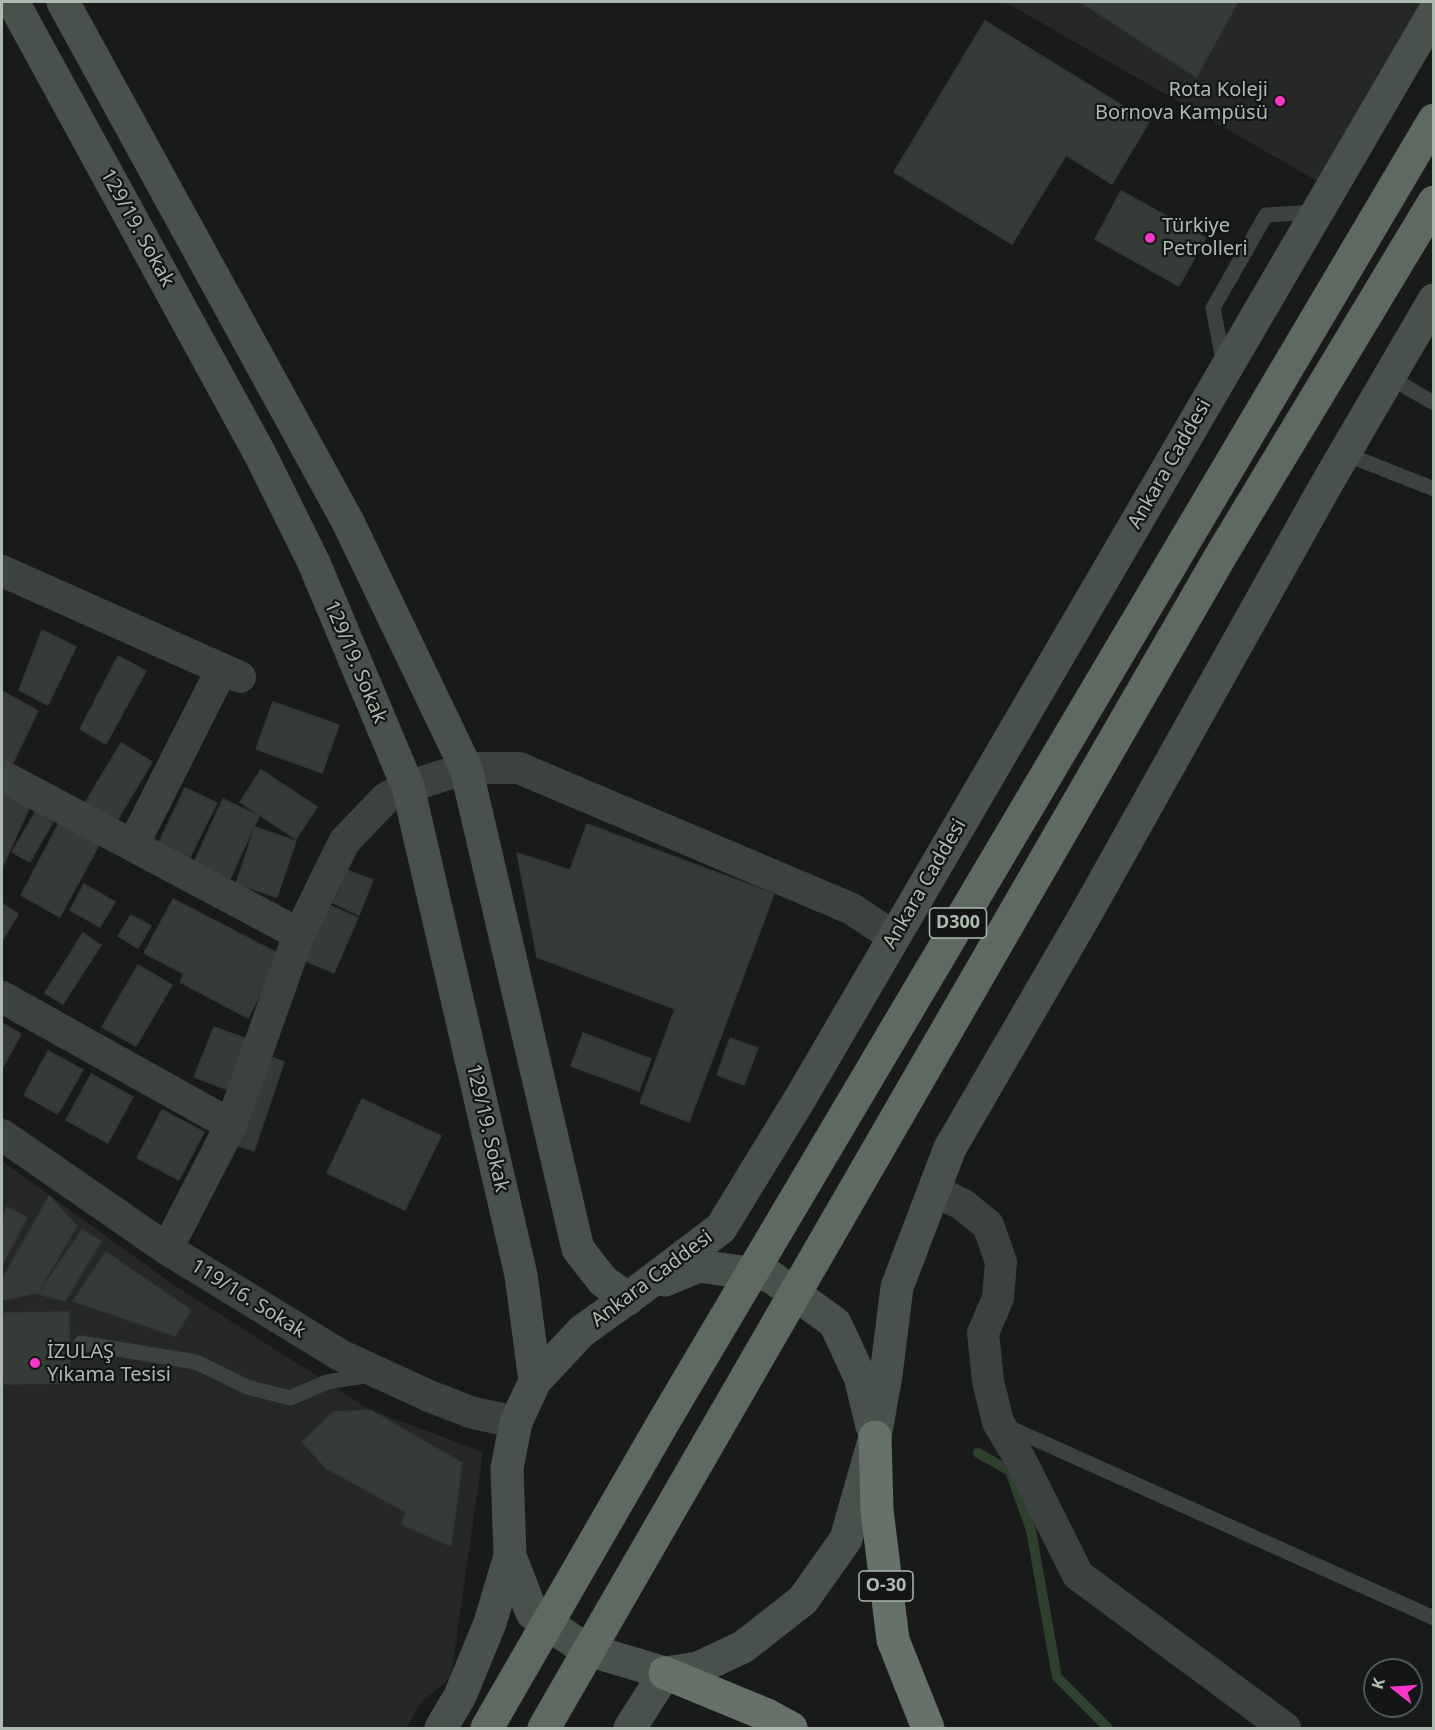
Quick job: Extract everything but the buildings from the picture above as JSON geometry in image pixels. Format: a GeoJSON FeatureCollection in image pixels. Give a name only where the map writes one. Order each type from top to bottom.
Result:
{"type":"FeatureCollection","features":[{"type":"Feature","properties":{"kind":"highway","name":"D300"},"geometry":{"type":"LineString","coordinates":[[487,1728],[681,1392],[1434,120]]}},
{"type":"Feature","properties":{"kind":"highway","name":"D300"},"geometry":{"type":"LineString","coordinates":[[544,1728],[1220,557],[1434,202]]}},
{"type":"Feature","properties":{"kind":"highway","name":"O-30"},"geometry":{"type":"LineString","coordinates":[[875,1437],[877,1510],[892,1640],[928,1728]]}},
{"type":"Feature","properties":{"kind":"highway"},"geometry":{"type":"LineString","coordinates":[[665,1673],[767,1715],[791,1728]]}},
{"type":"Feature","properties":{"kind":"main road","name":"129/19. Sokak"},"geometry":{"type":"LineString","coordinates":[[13,2],[260,454],[314,563],[408,787],[521,1275],[536,1381]]}},
{"type":"Feature","properties":{"kind":"main road"},"geometry":{"type":"LineString","coordinates":[[63,2],[348,522],[466,768],[578,1249],[603,1281],[633,1295],[699,1266],[771,1276],[836,1323],[860,1377],[875,1437]]}},
{"type":"Feature","properties":{"kind":"main road","name":"Ankara Caddesi"},"geometry":{"type":"LineString","coordinates":[[441,1728],[460,1696],[490,1623],[510,1556],[507,1468],[516,1422],[536,1381],[582,1331],[721,1228],[801,1097],[1434,12]]}},
{"type":"Feature","properties":{"kind":"main road"},"geometry":{"type":"LineString","coordinates":[[510,1556],[532,1613],[585,1649],[665,1673],[698,1668],[743,1647],[803,1600],[846,1539],[875,1437],[886,1375],[897,1287],[950,1148],[1087,912],[1326,485],[1434,300]]}},
{"type":"Feature","properties":{"kind":"main road"},"geometry":{"type":"LineString","coordinates":[[630,1728],[665,1673]]}},
{"type":"Feature","properties":{"kind":"street"},"geometry":{"type":"LineString","coordinates":[[2,571],[231,673],[133,845]]}},
{"type":"Feature","properties":{"kind":"street"},"geometry":{"type":"LineString","coordinates":[[167,1249],[231,1125],[298,934],[344,842],[386,798],[408,787],[466,768],[519,768],[852,909],[894,937]]}},
{"type":"Feature","properties":{"kind":"street"},"geometry":{"type":"LineString","coordinates":[[2,776],[298,934]]}},
{"type":"Feature","properties":{"kind":"street"},"geometry":{"type":"LineString","coordinates":[[2,997],[231,1125]]}},
{"type":"Feature","properties":{"kind":"street","name":"119/16. Sokak"},"geometry":{"type":"LineString","coordinates":[[2,1135],[167,1249],[340,1355],[429,1396],[474,1413],[516,1422]]}},
{"type":"Feature","properties":{"kind":"street"},"geometry":{"type":"LineString","coordinates":[[934,1191],[962,1204],[988,1225],[1001,1262],[998,1298],[983,1333],[988,1381],[998,1422],[1020,1459],[1078,1575],[1285,1728]]}},
{"type":"Feature","properties":{"kind":"lane"},"geometry":{"type":"LineString","coordinates":[[1389,377],[1434,404]]}},
{"type":"Feature","properties":{"kind":"lane"},"geometry":{"type":"LineString","coordinates":[[1326,485],[1348,455],[1434,489]]}},
{"type":"Feature","properties":{"kind":"lane"},"geometry":{"type":"LineString","coordinates":[[81,1343],[196,1362],[248,1387],[290,1398],[327,1382],[379,1373]]}},
{"type":"Feature","properties":{"kind":"lane"},"geometry":{"type":"LineString","coordinates":[[998,1422],[1434,1618]]}},
{"type":"Feature","properties":{"kind":"shaded area","name":"Rota Koleji Bornova Kampüsü"},"geometry":{"type":"Polygon","coordinates":[[[1005,2],[1433,2],[1331,189],[1005,2]]]}},
{"type":"Feature","properties":{"kind":"shaded area"},"geometry":{"type":"Polygon","coordinates":[[[2,1161],[171,1283],[370,1410],[483,1452],[451,1677],[422,1702],[406,1728],[2,1728],[2,1161]]]}},
{"type":"Feature","properties":{"kind":"waterway"},"geometry":{"type":"LineString","coordinates":[[978,1453],[1010,1471],[1031,1530],[1057,1677],[1108,1728]]}},
{"type":"Feature","properties":{"kind":"place","name":"Rota Koleji Bornova Kampüsü"},"geometry":{"type":"Point","coordinates":[1280,101]}},
{"type":"Feature","properties":{"kind":"place","name":"Türkiye Petrolleri"},"geometry":{"type":"Point","coordinates":[1150,238]}},
{"type":"Feature","properties":{"kind":"place","name":"İZULAŞ Yıkama Tesisi"},"geometry":{"type":"Point","coordinates":[35,1363]}}]}
